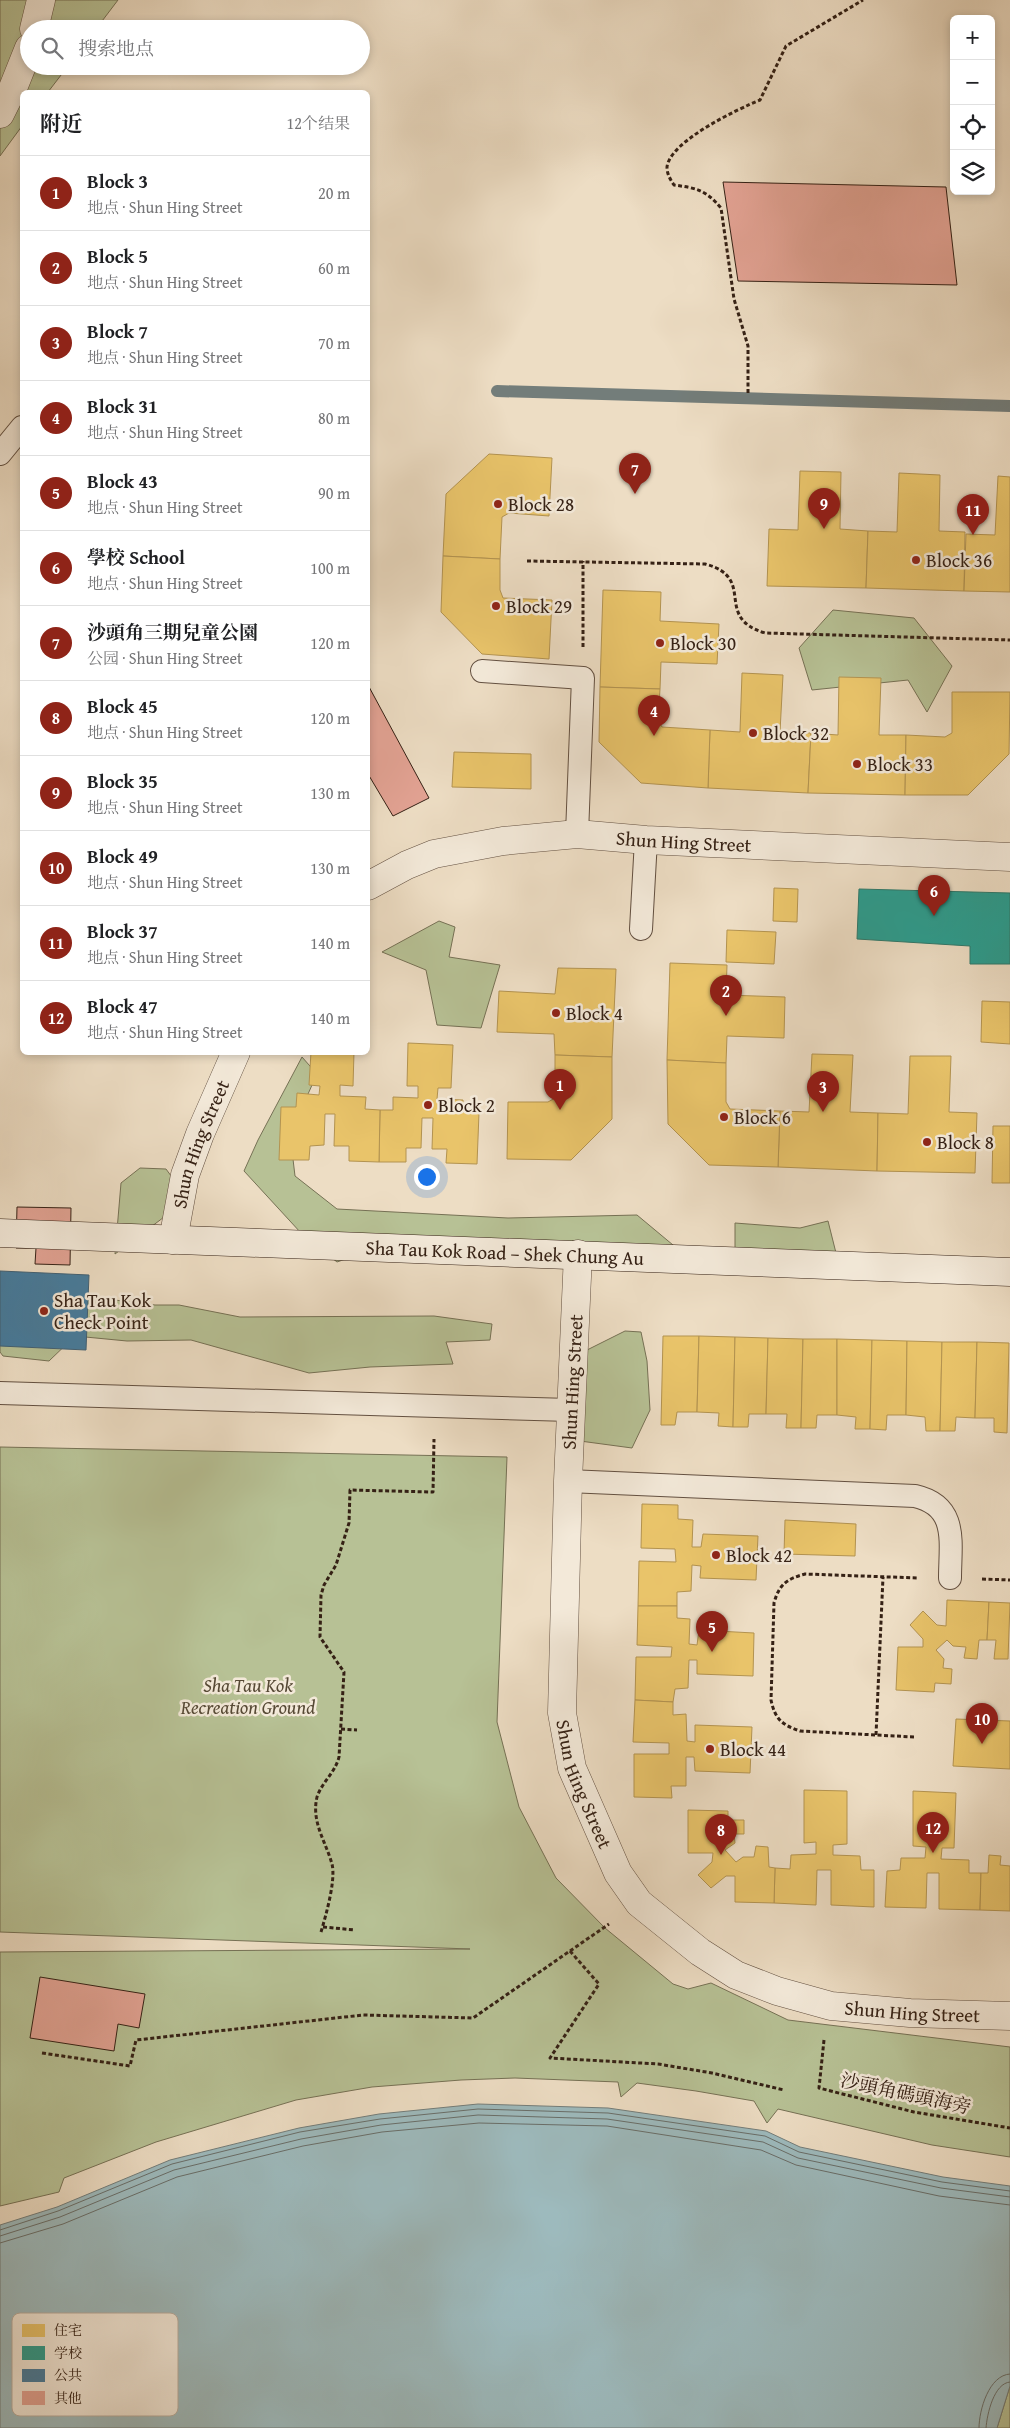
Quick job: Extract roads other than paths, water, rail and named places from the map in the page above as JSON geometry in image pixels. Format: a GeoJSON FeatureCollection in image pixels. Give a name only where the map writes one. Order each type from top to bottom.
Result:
{"type":"FeatureCollection","features":[{"type":"Feature","properties":{"kind":"street"},"geometry":{"type":"LineString","coordinates":[[36,20],[41,0]]}},
{"type":"Feature","properties":{"kind":"street"},"geometry":{"type":"LineString","coordinates":[[0,114],[20,70]]}},
{"type":"Feature","properties":{"kind":"street","name":"Shun Hing Street"},"geometry":{"type":"LineString","coordinates":[[370,885],[408,865],[442,852],[503,841],[577,834],[646,840],[1010,857]]}},
{"type":"Feature","properties":{"kind":"street","name":"Shun Hing Street"},"geometry":{"type":"LineString","coordinates":[[173,1240],[185,1175],[200,1134],[235,1055]]}},
{"type":"Feature","properties":{"kind":"street","name":"Sha Tau Kok Road – Shek Chung Au"},"geometry":{"type":"LineString","coordinates":[[0,1233],[1010,1272]]}},
{"type":"Feature","properties":{"kind":"street","name":"Shun Hing Street"},"geometry":{"type":"LineString","coordinates":[[578,1254],[570,1410],[562,1713],[572,1768],[618,1873],[639,1903],[700,1952],[729,1970],[777,1991],[831,2006],[910,2013],[1010,2016]]}},
{"type":"Feature","properties":{"kind":"lane"},"geometry":{"type":"LineString","coordinates":[[0,454],[20,429]]}},
{"type":"Feature","properties":{"kind":"lane"},"geometry":{"type":"LineString","coordinates":[[482,670],[583,678],[577,834]]}},
{"type":"Feature","properties":{"kind":"lane"},"geometry":{"type":"LineString","coordinates":[[641,929],[646,840]]}},
{"type":"Feature","properties":{"kind":"lane"},"geometry":{"type":"LineString","coordinates":[[0,1393],[570,1410]]}},
{"type":"Feature","properties":{"kind":"lane"},"geometry":{"type":"LineString","coordinates":[[568,1481],[916,1496],[929,1499],[940,1507],[948,1518],[950,1578]]}},
{"type":"Feature","properties":{"kind":"water"},"geometry":{"type":"Polygon","coordinates":[[[478,2104],[608,2108],[766,2131],[800,2147],[943,2177],[1010,2186],[1010,2386],[997,2428],[0,2428],[0,2225],[57,2207],[170,2160],[299,2128],[379,2114],[478,2104]]]}},
{"type":"Feature","properties":{"kind":"waterway"},"geometry":{"type":"LineString","coordinates":[[497,391],[1010,406]]}},
{"type":"Feature","properties":{"kind":"place","name":"沙頭角三期兒童公園"},"geometry":{"type":"Point","coordinates":[635,494]}},
{"type":"Feature","properties":{"kind":"place","name":"Block 28"},"geometry":{"type":"Point","coordinates":[498,504]}},
{"type":"Feature","properties":{"kind":"place","name":"Block 35"},"geometry":{"type":"Point","coordinates":[824,529]}},
{"type":"Feature","properties":{"kind":"place","name":"Block 37"},"geometry":{"type":"Point","coordinates":[973,535]}},
{"type":"Feature","properties":{"kind":"place","name":"Block 36"},"geometry":{"type":"Point","coordinates":[916,560]}},
{"type":"Feature","properties":{"kind":"place","name":"Block 29"},"geometry":{"type":"Point","coordinates":[496,606]}},
{"type":"Feature","properties":{"kind":"place","name":"Block 30"},"geometry":{"type":"Point","coordinates":[660,643]}},
{"type":"Feature","properties":{"kind":"place","name":"Block 32"},"geometry":{"type":"Point","coordinates":[753,733]}},
{"type":"Feature","properties":{"kind":"place","name":"Block 31"},"geometry":{"type":"Point","coordinates":[654,736]}},
{"type":"Feature","properties":{"kind":"place","name":"Block 33"},"geometry":{"type":"Point","coordinates":[857,764]}},
{"type":"Feature","properties":{"kind":"place","name":"學校 School"},"geometry":{"type":"Point","coordinates":[934,916]}},
{"type":"Feature","properties":{"kind":"place","name":"Block 4"},"geometry":{"type":"Point","coordinates":[556,1013]}},
{"type":"Feature","properties":{"kind":"place","name":"Block 5"},"geometry":{"type":"Point","coordinates":[726,1016]}},
{"type":"Feature","properties":{"kind":"place","name":"Block 2"},"geometry":{"type":"Point","coordinates":[428,1105]}},
{"type":"Feature","properties":{"kind":"place","name":"Block 3"},"geometry":{"type":"Point","coordinates":[560,1110]}},
{"type":"Feature","properties":{"kind":"place","name":"Block 7"},"geometry":{"type":"Point","coordinates":[823,1112]}},
{"type":"Feature","properties":{"kind":"place","name":"Block 6"},"geometry":{"type":"Point","coordinates":[724,1117]}},
{"type":"Feature","properties":{"kind":"place","name":"Block 8"},"geometry":{"type":"Point","coordinates":[927,1142]}},
{"type":"Feature","properties":{"kind":"place","name":"Sha Tau Kok Check Point"},"geometry":{"type":"Point","coordinates":[44,1311]}},
{"type":"Feature","properties":{"kind":"place","name":"Block 42"},"geometry":{"type":"Point","coordinates":[716,1555]}},
{"type":"Feature","properties":{"kind":"place","name":"Block 43"},"geometry":{"type":"Point","coordinates":[712,1652]}},
{"type":"Feature","properties":{"kind":"place","name":"Block 49"},"geometry":{"type":"Point","coordinates":[982,1744]}},
{"type":"Feature","properties":{"kind":"place","name":"Block 44"},"geometry":{"type":"Point","coordinates":[710,1749]}},
{"type":"Feature","properties":{"kind":"place","name":"Block 47"},"geometry":{"type":"Point","coordinates":[933,1853]}},
{"type":"Feature","properties":{"kind":"place","name":"Block 45"},"geometry":{"type":"Point","coordinates":[721,1855]}},
{"type":"Feature","properties":{"kind":"park label","name":"Sha Tau Kok Recreation Ground"},"geometry":{"type":"Point","coordinates":[248,1696]}}]}
